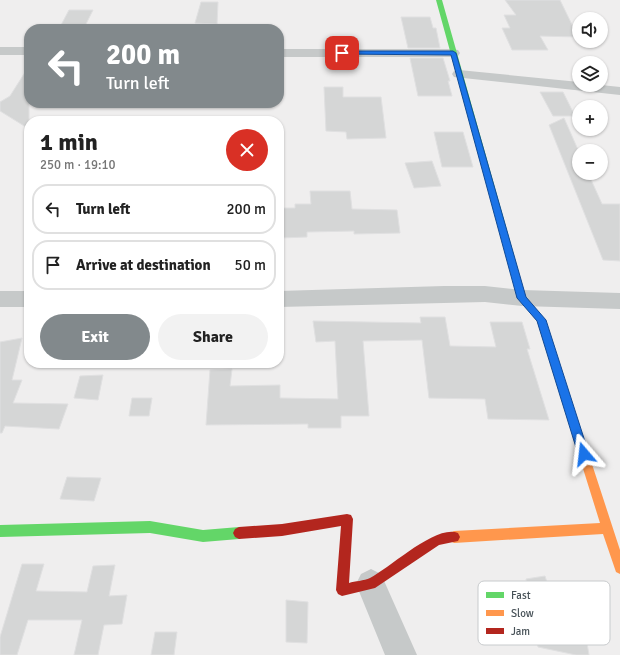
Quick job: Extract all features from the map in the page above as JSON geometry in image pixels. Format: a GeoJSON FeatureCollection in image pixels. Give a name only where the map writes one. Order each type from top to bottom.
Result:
{"type":"FeatureCollection","features":[{"type":"Feature","properties":{"kind":"street"},"geometry":{"type":"LineString","coordinates":[[438,0],[522,298],[542,320],[620,568]]}},
{"type":"Feature","properties":{"kind":"street"},"geometry":{"type":"LineString","coordinates":[[0,51],[24,51]]}},
{"type":"Feature","properties":{"kind":"street"},"geometry":{"type":"LineString","coordinates":[[284,53],[453,53]]}},
{"type":"Feature","properties":{"kind":"street"},"geometry":{"type":"LineString","coordinates":[[460,74],[620,91]]}},
{"type":"Feature","properties":{"kind":"street"},"geometry":{"type":"LineString","coordinates":[[284,299],[485,294],[522,298],[620,301]]}},
{"type":"Feature","properties":{"kind":"street"},"geometry":{"type":"LineString","coordinates":[[0,299],[24,299]]}},
{"type":"Feature","properties":{"kind":"street"},"geometry":{"type":"LineString","coordinates":[[0,531],[150,527],[203,536],[282,530],[347,519],[342,590],[371,584],[437,540],[462,535],[607,528]]}},
{"type":"Feature","properties":{"kind":"street"},"geometry":{"type":"LineString","coordinates":[[371,584],[401,655]]}},
{"type":"Feature","properties":{"kind":"building"},"geometry":{"type":"Polygon","coordinates":[[[505,0],[560,0],[572,25],[572,37],[540,36],[548,50],[512,50],[502,28],[510,28],[504,15],[516,15],[505,0]]]}},
{"type":"Feature","properties":{"kind":"building"},"geometry":{"type":"Polygon","coordinates":[[[201,2],[218,2],[217,24],[195,23],[201,2]]]}},
{"type":"Feature","properties":{"kind":"building"},"geometry":{"type":"Polygon","coordinates":[[[69,10],[93,10],[86,24],[62,24],[69,10]]]}},
{"type":"Feature","properties":{"kind":"building"},"geometry":{"type":"Polygon","coordinates":[[[401,17],[430,17],[433,28],[436,28],[440,48],[408,48],[401,17]]]}},
{"type":"Feature","properties":{"kind":"building"},"geometry":{"type":"Polygon","coordinates":[[[410,58],[443,58],[450,81],[448,81],[452,96],[418,96],[410,58]]]}},
{"type":"Feature","properties":{"kind":"building"},"geometry":{"type":"Polygon","coordinates":[[[24,74],[24,108],[29,108],[29,116],[24,116],[24,126],[0,111],[0,102],[10,96],[24,74]]]}},
{"type":"Feature","properties":{"kind":"building"},"geometry":{"type":"Polygon","coordinates":[[[324,87],[343,87],[343,97],[381,97],[386,138],[347,139],[346,132],[326,131],[324,87]]]}},
{"type":"Feature","properties":{"kind":"building"},"geometry":{"type":"Polygon","coordinates":[[[540,92],[563,92],[572,110],[572,116],[553,116],[540,92]]]}},
{"type":"Feature","properties":{"kind":"building"},"geometry":{"type":"Polygon","coordinates":[[[564,118],[575,144],[572,144],[572,180],[591,180],[602,204],[620,204],[620,261],[603,260],[549,125],[564,118]]]}},
{"type":"Feature","properties":{"kind":"building"},"geometry":{"type":"Polygon","coordinates":[[[434,132],[463,132],[473,167],[442,167],[434,132]]]}},
{"type":"Feature","properties":{"kind":"building"},"geometry":{"type":"Polygon","coordinates":[[[432,161],[441,186],[414,188],[405,163],[432,161]]]}},
{"type":"Feature","properties":{"kind":"building"},"geometry":{"type":"Polygon","coordinates":[[[310,191],[350,191],[352,209],[397,210],[400,233],[354,234],[354,231],[307,232],[307,237],[284,238],[284,208],[295,208],[295,204],[311,204],[310,191]]]}},
{"type":"Feature","properties":{"kind":"building"},"geometry":{"type":"Polygon","coordinates":[[[420,317],[445,317],[450,346],[496,347],[490,322],[522,322],[530,349],[527,349],[549,420],[488,419],[485,399],[429,398],[422,340],[363,341],[369,416],[341,416],[341,428],[308,428],[308,424],[206,425],[210,370],[232,369],[230,386],[280,385],[280,398],[338,399],[335,341],[316,342],[313,321],[421,323],[420,317]]]}},
{"type":"Feature","properties":{"kind":"building"},"geometry":{"type":"Polygon","coordinates":[[[22,338],[12,380],[22,380],[13,403],[68,404],[59,429],[5,426],[2,433],[0,433],[0,342],[22,338]]]}},
{"type":"Feature","properties":{"kind":"building"},"geometry":{"type":"Polygon","coordinates":[[[103,375],[98,400],[74,398],[80,376],[103,375]]]}},
{"type":"Feature","properties":{"kind":"building"},"geometry":{"type":"Polygon","coordinates":[[[132,398],[152,398],[149,416],[129,416],[132,398]]]}},
{"type":"Feature","properties":{"kind":"building"},"geometry":{"type":"Polygon","coordinates":[[[67,477],[101,478],[94,501],[60,499],[67,477]]]}},
{"type":"Feature","properties":{"kind":"building"},"geometry":{"type":"Polygon","coordinates":[[[22,564],[44,564],[36,591],[87,592],[93,566],[115,565],[109,596],[127,595],[122,624],[104,625],[98,655],[74,655],[82,620],[28,620],[17,655],[0,655],[0,637],[22,564]]]}},
{"type":"Feature","properties":{"kind":"building"},"geometry":{"type":"Polygon","coordinates":[[[545,576],[547,581],[526,581],[526,579],[545,576]]]}},
{"type":"Feature","properties":{"kind":"building"},"geometry":{"type":"Polygon","coordinates":[[[286,600],[308,602],[307,643],[286,642],[286,600]]]}},
{"type":"Feature","properties":{"kind":"building"},"geometry":{"type":"Polygon","coordinates":[[[155,632],[177,632],[174,655],[151,655],[155,632]]]}},
{"type":"Feature","properties":{"kind":"building"},"geometry":{"type":"Polygon","coordinates":[[[538,645],[587,645],[589,655],[576,655],[538,647],[538,645]]]}},
{"type":"Feature","properties":{"kind":"traffic: fast"},"geometry":{"type":"LineString","coordinates":[[439,0],[515,273]]}},
{"type":"Feature","properties":{"kind":"traffic: fast"},"geometry":{"type":"LineString","coordinates":[[0,531],[150,527],[203,536],[239,533]]}},
{"type":"Feature","properties":{"kind":"traffic: slow"},"geometry":{"type":"LineString","coordinates":[[515,273],[522,298],[541,320],[620,568]]}},
{"type":"Feature","properties":{"kind":"traffic: slow"},"geometry":{"type":"LineString","coordinates":[[454,537],[607,528]]}},
{"type":"Feature","properties":{"kind":"traffic: jam"},"geometry":{"type":"LineString","coordinates":[[239,533],[282,530],[347,519],[342,590],[371,584],[437,540],[454,537]]}},
{"type":"Feature","properties":{"kind":"route"},"geometry":{"type":"LineString","coordinates":[[342,53],[453,53],[522,298],[542,320],[584,454]]}}]}
